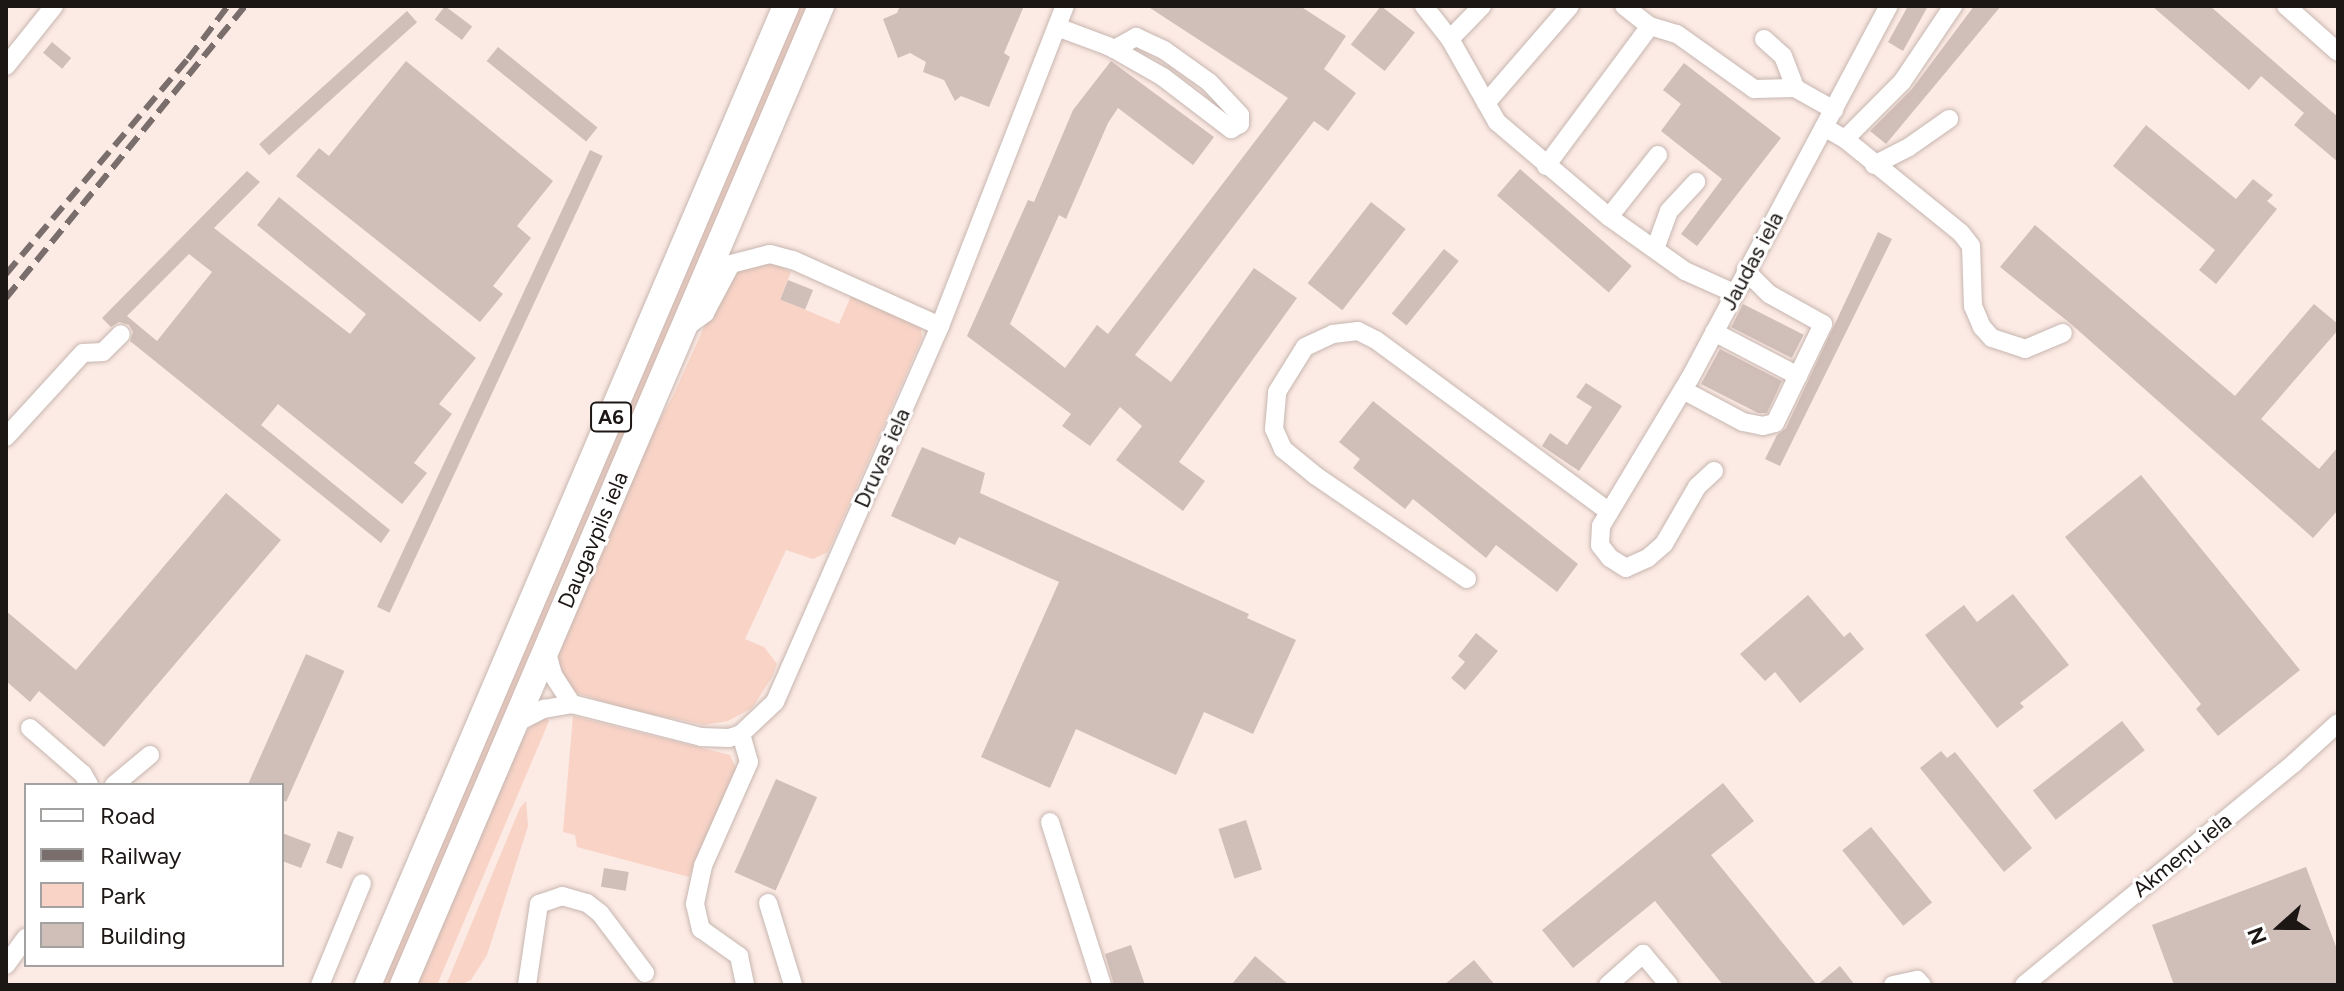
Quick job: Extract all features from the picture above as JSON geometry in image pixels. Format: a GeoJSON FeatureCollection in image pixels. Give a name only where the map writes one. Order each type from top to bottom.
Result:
{"type":"FeatureCollection","features":[{"type":"Feature","properties":{"kind":"highway","name":"Daugavpils iela"},"geometry":{"type":"LineString","coordinates":[[368,985],[786,6]]}},
{"type":"Feature","properties":{"kind":"highway","name":"Daugavpils iela"},"geometry":{"type":"LineString","coordinates":[[403,985],[821,6]]}},
{"type":"Feature","properties":{"kind":"street"},"geometry":{"type":"LineString","coordinates":[[6,66],[54,6]]}},
{"type":"Feature","properties":{"kind":"street","name":"Druvas iela"},"geometry":{"type":"LineString","coordinates":[[741,734],[775,702],[940,326],[1065,6]]}},
{"type":"Feature","properties":{"kind":"street"},"geometry":{"type":"LineString","coordinates":[[1424,6],[1450,39],[1497,122],[1609,217],[1685,271],[1734,293]]}},
{"type":"Feature","properties":{"kind":"street"},"geometry":{"type":"LineString","coordinates":[[1450,39],[1482,6]]}},
{"type":"Feature","properties":{"kind":"street"},"geometry":{"type":"LineString","coordinates":[[1486,103],[1570,6]]}},
{"type":"Feature","properties":{"kind":"street"},"geometry":{"type":"LineString","coordinates":[[1624,6],[1650,26],[1677,34],[1754,89],[1795,88],[1834,110]]}},
{"type":"Feature","properties":{"kind":"street","name":"Jaudas iela"},"geometry":{"type":"LineString","coordinates":[[1609,512],[1683,390],[1889,6]]}},
{"type":"Feature","properties":{"kind":"street"},"geometry":{"type":"LineString","coordinates":[[1845,139],[1902,82],[1953,6]]}},
{"type":"Feature","properties":{"kind":"street"},"geometry":{"type":"LineString","coordinates":[[2286,6],[2338,52]]}},
{"type":"Feature","properties":{"kind":"street"},"geometry":{"type":"LineString","coordinates":[[1546,166],[1650,26]]}},
{"type":"Feature","properties":{"kind":"street"},"geometry":{"type":"LineString","coordinates":[[1057,27],[1114,49],[1163,77],[1231,129],[1240,124],[1240,115],[1209,82],[1164,50],[1136,37],[1114,49]]}},
{"type":"Feature","properties":{"kind":"street"},"geometry":{"type":"LineString","coordinates":[[1764,39],[1783,56],[1795,88]]}},
{"type":"Feature","properties":{"kind":"street"},"geometry":{"type":"LineString","coordinates":[[1874,165],[1909,147],[1949,119]]}},
{"type":"Feature","properties":{"kind":"street"},"geometry":{"type":"LineString","coordinates":[[1824,127],[1845,139],[1961,233],[1971,246],[1973,306],[1982,327],[1992,338],[2025,349],[2063,333]]}},
{"type":"Feature","properties":{"kind":"street"},"geometry":{"type":"LineString","coordinates":[[1609,217],[1658,155]]}},
{"type":"Feature","properties":{"kind":"street"},"geometry":{"type":"LineString","coordinates":[[1655,249],[1669,211],[1696,182]]}},
{"type":"Feature","properties":{"kind":"street"},"geometry":{"type":"LineString","coordinates":[[684,328],[705,313],[731,264],[770,254],[940,326]]}},
{"type":"Feature","properties":{"kind":"street"},"geometry":{"type":"LineString","coordinates":[[1683,390],[1730,417],[1763,426],[1775,423],[1823,324],[1769,294],[1746,271]]}},
{"type":"Feature","properties":{"kind":"street"},"geometry":{"type":"LineString","coordinates":[[1467,579],[1316,476],[1283,449],[1274,429],[1277,392],[1305,347],[1333,334],[1358,331],[1376,340],[1609,512],[1601,526],[1600,545],[1610,558],[1626,568],[1648,558],[1664,544],[1697,487],[1714,471]]}},
{"type":"Feature","properties":{"kind":"street"},"geometry":{"type":"LineString","coordinates":[[1714,332],[1798,376]]}},
{"type":"Feature","properties":{"kind":"street"},"geometry":{"type":"LineString","coordinates":[[6,437],[83,353],[103,352],[121,334]]}},
{"type":"Feature","properties":{"kind":"street"},"geometry":{"type":"LineString","coordinates":[[546,650],[553,675],[572,704]]}},
{"type":"Feature","properties":{"kind":"street"},"geometry":{"type":"LineString","coordinates":[[514,724],[544,709],[572,704],[701,737],[729,738],[741,734],[749,762],[703,866],[695,904],[701,929],[739,956],[745,985]]}},
{"type":"Feature","properties":{"kind":"street","name":"Akmeņu iela"},"geometry":{"type":"LineString","coordinates":[[2024,985],[2294,763],[2338,723]]}},
{"type":"Feature","properties":{"kind":"street"},"geometry":{"type":"LineString","coordinates":[[30,728],[83,774],[88,783]]}},
{"type":"Feature","properties":{"kind":"street"},"geometry":{"type":"LineString","coordinates":[[116,783],[150,755]]}},
{"type":"Feature","properties":{"kind":"street"},"geometry":{"type":"LineString","coordinates":[[1050,822],[1102,985]]}},
{"type":"Feature","properties":{"kind":"street"},"geometry":{"type":"LineString","coordinates":[[320,985],[362,883]]}},
{"type":"Feature","properties":{"kind":"street"},"geometry":{"type":"LineString","coordinates":[[527,985],[539,904],[562,896],[587,903],[600,913],[645,973]]}},
{"type":"Feature","properties":{"kind":"street"},"geometry":{"type":"LineString","coordinates":[[768,903],[793,985]]}},
{"type":"Feature","properties":{"kind":"street"},"geometry":{"type":"LineString","coordinates":[[6,965],[24,940]]}},
{"type":"Feature","properties":{"kind":"street"},"geometry":{"type":"LineString","coordinates":[[1608,985],[1643,954],[1669,985]]}},
{"type":"Feature","properties":{"kind":"street"},"geometry":{"type":"LineString","coordinates":[[1893,985],[1917,980],[1922,985]]}},
{"type":"Feature","properties":{"kind":"green space"},"geometry":{"type":"Polygon","coordinates":[[[798,6],[808,6],[391,985],[379,985],[798,6]]]}},
{"type":"Feature","properties":{"kind":"green space"},"geometry":{"type":"Polygon","coordinates":[[[769,261],[791,272],[780,299],[839,324],[851,296],[921,326],[922,338],[828,552],[813,559],[786,550],[745,639],[764,647],[777,664],[772,677],[752,708],[728,721],[704,725],[624,708],[574,692],[559,667],[559,643],[640,455],[673,396],[725,281],[739,268],[769,261]]]}},
{"type":"Feature","properties":{"kind":"green space"},"geometry":{"type":"Polygon","coordinates":[[[573,716],[730,755],[736,768],[689,877],[577,847],[575,835],[563,832],[573,716]]]}},
{"type":"Feature","properties":{"kind":"green space"},"geometry":{"type":"Polygon","coordinates":[[[546,718],[549,721],[437,985],[414,985],[520,740],[531,726],[546,718]]]}},
{"type":"Feature","properties":{"kind":"green space"},"geometry":{"type":"Polygon","coordinates":[[[526,801],[528,826],[487,955],[471,980],[460,985],[446,985],[520,808],[526,801]]]}},
{"type":"Feature","properties":{"kind":"building"},"geometry":{"type":"Polygon","coordinates":[[[445,6],[472,26],[462,40],[435,20],[445,6]]]}},
{"type":"Feature","properties":{"kind":"building"},"geometry":{"type":"Polygon","coordinates":[[[900,6],[1024,6],[1004,53],[1010,57],[989,107],[961,96],[955,101],[944,80],[923,72],[926,62],[910,53],[898,58],[883,19],[897,13],[900,6]]]}},
{"type":"Feature","properties":{"kind":"building"},"geometry":{"type":"Polygon","coordinates":[[[1147,6],[1300,6],[1346,36],[1324,69],[1356,93],[1328,131],[1314,121],[1135,355],[1171,382],[1254,268],[1297,298],[1179,462],[1205,481],[1183,511],[1116,460],[1142,426],[1120,407],[1090,446],[1062,426],[1071,414],[967,336],[1028,200],[1034,202],[1073,110],[1111,61],[1214,137],[1193,165],[1118,108],[1108,123],[1066,219],[1059,215],[1010,324],[1065,368],[1097,325],[1108,334],[1288,98],[1147,6]]]}},
{"type":"Feature","properties":{"kind":"building"},"geometry":{"type":"Polygon","coordinates":[[[1381,6],[1415,32],[1385,71],[1351,45],[1381,6]]]}},
{"type":"Feature","properties":{"kind":"building"},"geometry":{"type":"Polygon","coordinates":[[[1908,6],[1928,6],[1903,51],[1888,42],[1908,6]]]}},
{"type":"Feature","properties":{"kind":"building"},"geometry":{"type":"Polygon","coordinates":[[[1974,6],[2001,6],[1886,144],[1870,131],[1912,89],[1974,6]]]}},
{"type":"Feature","properties":{"kind":"building"},"geometry":{"type":"Polygon","coordinates":[[[2152,6],[2210,6],[2338,117],[2338,162],[2294,125],[2304,113],[2261,76],[2249,90],[2152,6]]]}},
{"type":"Feature","properties":{"kind":"building"},"geometry":{"type":"Polygon","coordinates":[[[407,11],[417,22],[269,155],[259,144],[407,11]]]}},
{"type":"Feature","properties":{"kind":"building"},"geometry":{"type":"Polygon","coordinates":[[[52,42],[71,58],[62,69],[43,53],[52,42]]]}},
{"type":"Feature","properties":{"kind":"building"},"geometry":{"type":"Polygon","coordinates":[[[498,47],[597,128],[586,142],[487,61],[498,47]]]}},
{"type":"Feature","properties":{"kind":"building"},"geometry":{"type":"Polygon","coordinates":[[[406,61],[553,181],[517,226],[531,238],[493,286],[503,294],[480,322],[296,176],[319,148],[329,156],[406,61]]]}},
{"type":"Feature","properties":{"kind":"building"},"geometry":{"type":"Polygon","coordinates":[[[1684,63],[1781,138],[1697,246],[1681,234],[1722,179],[1661,131],[1681,104],[1663,90],[1684,63]]]}},
{"type":"Feature","properties":{"kind":"building"},"geometry":{"type":"Polygon","coordinates":[[[2146,125],[2236,199],[2253,179],[2273,195],[2267,201],[2277,209],[2216,284],[2199,270],[2215,250],[2113,166],[2146,125]]]}},
{"type":"Feature","properties":{"kind":"building"},"geometry":{"type":"Polygon","coordinates":[[[590,150],[603,156],[390,613],[377,607],[590,150]]]}},
{"type":"Feature","properties":{"kind":"building"},"geometry":{"type":"Polygon","coordinates":[[[1520,169],[1632,266],[1609,293],[1497,195],[1520,169]]]}},
{"type":"Feature","properties":{"kind":"building"},"geometry":{"type":"Polygon","coordinates":[[[247,171],[260,182],[214,228],[350,334],[366,314],[257,225],[279,197],[476,358],[439,404],[452,414],[414,463],[427,473],[402,504],[278,404],[261,425],[390,530],[381,543],[130,341],[133,332],[129,325],[119,322],[111,327],[102,318],[247,171]],[[189,254],[127,316],[157,341],[212,272],[189,254]]]}},
{"type":"Feature","properties":{"kind":"building"},"geometry":{"type":"Polygon","coordinates":[[[1371,202],[1406,229],[1342,310],[1308,283],[1371,202]]]}},
{"type":"Feature","properties":{"kind":"building"},"geometry":{"type":"Polygon","coordinates":[[[2035,225],[2235,396],[2314,304],[2338,324],[2338,330],[2261,419],[2319,469],[2338,447],[2338,510],[2313,538],[2071,324],[2000,267],[2035,225]]]}},
{"type":"Feature","properties":{"kind":"building"},"geometry":{"type":"Polygon","coordinates":[[[1878,232],[1892,239],[1780,466],[1765,459],[1777,435],[1786,428],[1878,232]]]}},
{"type":"Feature","properties":{"kind":"building"},"geometry":{"type":"Polygon","coordinates":[[[1444,249],[1459,261],[1407,325],[1392,314],[1444,249]]]}},
{"type":"Feature","properties":{"kind":"building"},"geometry":{"type":"Polygon","coordinates":[[[788,280],[813,290],[805,310],[780,299],[788,280]]]}},
{"type":"Feature","properties":{"kind":"building"},"geometry":{"type":"Polygon","coordinates":[[[1743,304],[1804,335],[1792,358],[1731,327],[1743,304]]]}},
{"type":"Feature","properties":{"kind":"building"},"geometry":{"type":"Polygon","coordinates":[[[1720,349],[1782,381],[1767,413],[1758,413],[1701,384],[1720,349]]]}},
{"type":"Feature","properties":{"kind":"building"},"geometry":{"type":"Polygon","coordinates":[[[1586,383],[1622,406],[1579,471],[1542,446],[1550,433],[1567,445],[1592,407],[1576,397],[1586,383]]]}},
{"type":"Feature","properties":{"kind":"building"},"geometry":{"type":"Polygon","coordinates":[[[1373,401],[1578,564],[1557,592],[1496,545],[1486,558],[1413,499],[1405,509],[1353,468],[1360,459],[1339,442],[1373,401]]]}},
{"type":"Feature","properties":{"kind":"building"},"geometry":{"type":"Polygon","coordinates":[[[922,447],[985,473],[980,493],[1249,614],[1247,618],[1296,640],[1253,734],[1204,712],[1176,775],[1076,729],[1050,788],[981,757],[1059,582],[959,537],[955,545],[891,516],[922,447]]]}},
{"type":"Feature","properties":{"kind":"building"},"geometry":{"type":"Polygon","coordinates":[[[2141,475],[2300,670],[2218,736],[2196,709],[2201,704],[2065,537],[2141,475]]]}},
{"type":"Feature","properties":{"kind":"building"},"geometry":{"type":"Polygon","coordinates":[[[226,493],[281,540],[104,747],[39,691],[30,702],[6,681],[6,611],[76,670],[226,493]]]}},
{"type":"Feature","properties":{"kind":"building"},"geometry":{"type":"Polygon","coordinates":[[[2013,594],[2069,665],[2020,703],[2024,707],[1997,728],[1925,635],[1964,605],[1977,622],[2013,594]]]}},
{"type":"Feature","properties":{"kind":"building"},"geometry":{"type":"Polygon","coordinates":[[[1808,595],[1844,637],[1850,632],[1864,649],[1800,703],[1775,672],[1765,681],[1740,654],[1808,595]]]}},
{"type":"Feature","properties":{"kind":"building"},"geometry":{"type":"Polygon","coordinates":[[[1476,633],[1498,651],[1465,690],[1451,678],[1465,662],[1458,656],[1476,633]]]}},
{"type":"Feature","properties":{"kind":"building"},"geometry":{"type":"Polygon","coordinates":[[[306,654],[344,671],[286,802],[284,783],[249,783],[306,654]]]}},
{"type":"Feature","properties":{"kind":"building"},"geometry":{"type":"Polygon","coordinates":[[[2122,721],[2145,750],[2056,820],[2033,791],[2122,721]]]}},
{"type":"Feature","properties":{"kind":"building"},"geometry":{"type":"Polygon","coordinates":[[[1941,751],[1947,758],[1955,752],[2032,848],[2004,872],[1920,768],[1941,751]]]}},
{"type":"Feature","properties":{"kind":"building"},"geometry":{"type":"Polygon","coordinates":[[[776,779],[817,797],[776,890],[735,872],[776,779]]]}},
{"type":"Feature","properties":{"kind":"building"},"geometry":{"type":"Polygon","coordinates":[[[1723,783],[1754,821],[1711,855],[1817,985],[1723,985],[1655,901],[1573,968],[1542,930],[1723,783]]]}},
{"type":"Feature","properties":{"kind":"building"},"geometry":{"type":"Polygon","coordinates":[[[1246,820],[1262,869],[1234,878],[1218,829],[1246,820]]]}},
{"type":"Feature","properties":{"kind":"building"},"geometry":{"type":"Polygon","coordinates":[[[1871,827],[1932,902],[1903,926],[1842,850],[1871,827]]]}},
{"type":"Feature","properties":{"kind":"building"},"geometry":{"type":"Polygon","coordinates":[[[338,831],[354,837],[342,869],[326,863],[338,831]]]}},
{"type":"Feature","properties":{"kind":"building"},"geometry":{"type":"Polygon","coordinates":[[[284,834],[311,844],[301,868],[284,862],[284,834]]]}},
{"type":"Feature","properties":{"kind":"building"},"geometry":{"type":"Polygon","coordinates":[[[2306,867],[2338,952],[2338,985],[2174,985],[2152,925],[2306,867]]]}},
{"type":"Feature","properties":{"kind":"building"},"geometry":{"type":"Polygon","coordinates":[[[604,868],[629,872],[626,891],[601,887],[604,868]]]}},
{"type":"Feature","properties":{"kind":"building"},"geometry":{"type":"Polygon","coordinates":[[[1131,945],[1145,985],[1114,985],[1105,954],[1131,945]]]}},
{"type":"Feature","properties":{"kind":"building"},"geometry":{"type":"Polygon","coordinates":[[[1255,956],[1289,985],[1231,985],[1255,956]]]}},
{"type":"Feature","properties":{"kind":"building"},"geometry":{"type":"Polygon","coordinates":[[[1474,960],[1495,985],[1444,985],[1474,960]]]}},
{"type":"Feature","properties":{"kind":"building"},"geometry":{"type":"Polygon","coordinates":[[[1840,966],[1855,985],[1817,985],[1840,966]]]}},
{"type":"Feature","properties":{"kind":"railway"},"geometry":{"type":"LineString","coordinates":[[6,274],[188,59],[228,6]]}},
{"type":"Feature","properties":{"kind":"railway"},"geometry":{"type":"LineString","coordinates":[[6,298],[245,6]]}}]}
